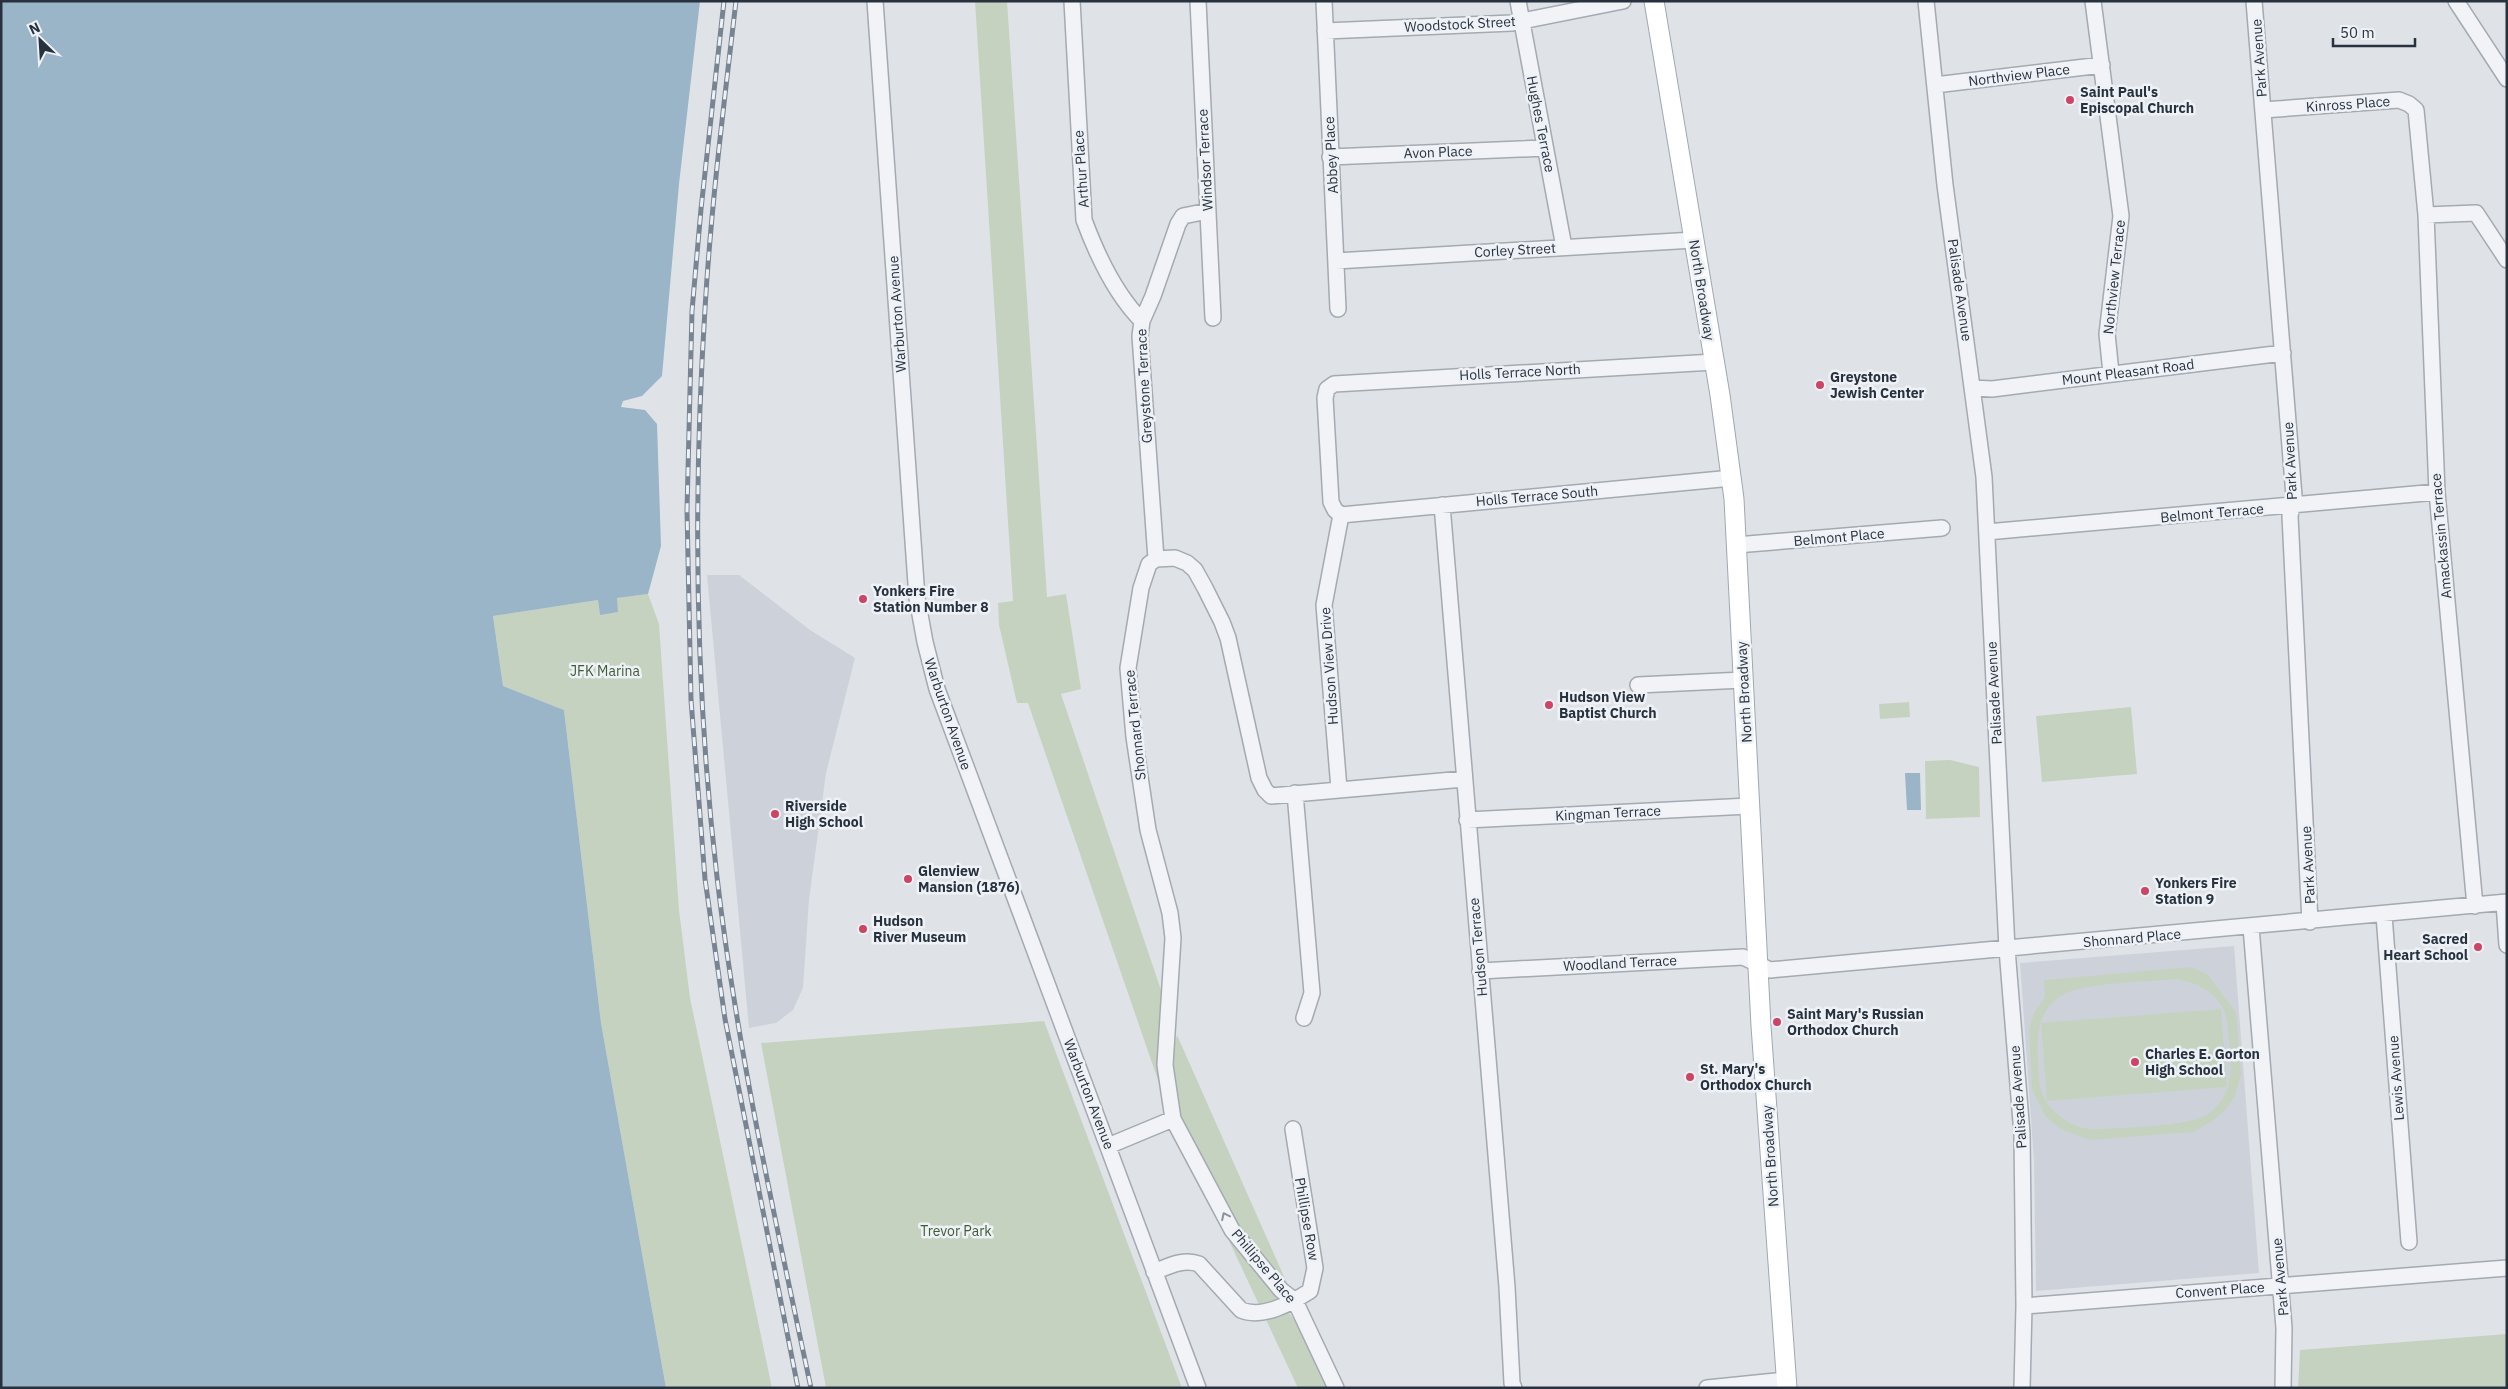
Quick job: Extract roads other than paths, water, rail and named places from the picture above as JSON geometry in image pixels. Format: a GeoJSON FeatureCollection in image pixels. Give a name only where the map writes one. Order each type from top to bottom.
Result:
{"type":"FeatureCollection","features":[{"type":"Feature","properties":{"kind":"main road","name":"North Broadway"},"geometry":{"type":"LineString","coordinates":[[1654,1],[1732,478],[1757,964],[1787,1384]]}},
{"type":"Feature","properties":{"kind":"street","name":"Warburton Avenue"},"geometry":{"type":"LineString","coordinates":[[875,1],[917,598],[925,642],[937,689],[1198,1388]]}},
{"type":"Feature","properties":{"kind":"street","name":"Arthur Place"},"geometry":{"type":"LineString","coordinates":[[1072,1],[1084,220],[1092,242],[1127,306],[1142,321]]}},
{"type":"Feature","properties":{"kind":"street","name":"Windsor Terrace"},"geometry":{"type":"LineString","coordinates":[[1198,1],[1213,318]]}},
{"type":"Feature","properties":{"kind":"street","name":"Abbey Place"},"geometry":{"type":"LineString","coordinates":[[1324,1],[1338,309]]}},
{"type":"Feature","properties":{"kind":"street","name":"Hughes Terrace"},"geometry":{"type":"LineString","coordinates":[[1518,1],[1564,247]]}},
{"type":"Feature","properties":{"kind":"street","name":"Woodstock Street"},"geometry":{"type":"LineString","coordinates":[[1325,31],[1522,21],[1623,1]]}},
{"type":"Feature","properties":{"kind":"street","name":"Palisade Avenue"},"geometry":{"type":"LineString","coordinates":[[1926,1],[1946,185],[1984,477],[2006,949],[2022,1134],[2024,1306],[2022,1388]]}},
{"type":"Feature","properties":{"kind":"street","name":"Northview Terrace"},"geometry":{"type":"LineString","coordinates":[[2093,1],[2121,216],[2107,334],[2111,373]]}},
{"type":"Feature","properties":{"kind":"street","name":"Park Avenue"},"geometry":{"type":"LineString","coordinates":[[2254,1],[2294,496],[2290,516],[2310,922]]}},
{"type":"Feature","properties":{"kind":"street"},"geometry":{"type":"LineString","coordinates":[[2456,1],[2507,79]]}},
{"type":"Feature","properties":{"kind":"street","name":"Northview Place"},"geometry":{"type":"LineString","coordinates":[[1935,85],[2102,65]]}},
{"type":"Feature","properties":{"kind":"street","name":"Kinross Place"},"geometry":{"type":"LineString","coordinates":[[2263,110],[2399,100],[2409,104],[2416,110],[2418,123],[2426,215]]}},
{"type":"Feature","properties":{"kind":"street","name":"Avon Place"},"geometry":{"type":"LineString","coordinates":[[1330,157],[1546,148]]}},
{"type":"Feature","properties":{"kind":"street","name":"Greystone Terrace"},"geometry":{"type":"LineString","coordinates":[[1156,559],[1140,336],[1142,321],[1154,296],[1178,224],[1183,216],[1208,211]]}},
{"type":"Feature","properties":{"kind":"street"},"geometry":{"type":"LineString","coordinates":[[2426,215],[2476,213],[2507,260]]}},
{"type":"Feature","properties":{"kind":"street","name":"Amackassin Terrace"},"geometry":{"type":"LineString","coordinates":[[2426,215],[2437,492],[2475,906]]}},
{"type":"Feature","properties":{"kind":"street","name":"Corley Street"},"geometry":{"type":"LineString","coordinates":[[1336,261],[1694,240]]}},
{"type":"Feature","properties":{"kind":"street","name":"Mount Pleasant Road"},"geometry":{"type":"LineString","coordinates":[[1973,388],[1992,389],[2283,353]]}},
{"type":"Feature","properties":{"kind":"street","name":"Holls Terrace North"},"geometry":{"type":"LineString","coordinates":[[1341,515],[1335,510],[1331,502],[1325,398],[1327,389],[1334,384],[1714,362]]}},
{"type":"Feature","properties":{"kind":"street","name":"Holls Terrace South"},"geometry":{"type":"LineString","coordinates":[[1341,515],[1732,478]]}},
{"type":"Feature","properties":{"kind":"street","name":"Belmont Terrace"},"geometry":{"type":"LineString","coordinates":[[1986,532],[2292,507],[2437,492]]}},
{"type":"Feature","properties":{"kind":"street","name":"Hudson Terrace"},"geometry":{"type":"LineString","coordinates":[[1442,505],[1507,1288],[1512,1382],[1514,1388]]}},
{"type":"Feature","properties":{"kind":"street","name":"Hudson View Drive"},"geometry":{"type":"LineString","coordinates":[[1339,789],[1324,605],[1341,515]]}},
{"type":"Feature","properties":{"kind":"street","name":"Belmont Place"},"geometry":{"type":"LineString","coordinates":[[1736,545],[1942,528]]}},
{"type":"Feature","properties":{"kind":"street"},"geometry":{"type":"LineString","coordinates":[[1156,559],[1175,558],[1187,563],[1205,588],[1228,638],[1259,778],[1265,790],[1271,796],[1464,779]]}},
{"type":"Feature","properties":{"kind":"street","name":"Shonnard Terrace"},"geometry":{"type":"LineString","coordinates":[[1156,559],[1149,564],[1141,588],[1128,668],[1134,737],[1148,830],[1170,913],[1173,938],[1164,1065],[1174,1119]]}},
{"type":"Feature","properties":{"kind":"street"},"geometry":{"type":"LineString","coordinates":[[1638,685],[1743,680]]}},
{"type":"Feature","properties":{"kind":"street"},"geometry":{"type":"LineString","coordinates":[[1296,793],[1312,993],[1304,1018]]}},
{"type":"Feature","properties":{"kind":"street","name":"Kingman Terrace"},"geometry":{"type":"LineString","coordinates":[[1467,820],[1749,806]]}},
{"type":"Feature","properties":{"kind":"street"},"geometry":{"type":"LineString","coordinates":[[2505,903],[2507,945]]}},
{"type":"Feature","properties":{"kind":"street","name":"Shonnard Place"},"geometry":{"type":"LineString","coordinates":[[1757,964],[1770,970],[2505,903]]}},
{"type":"Feature","properties":{"kind":"street","name":"Lewis Avenue"},"geometry":{"type":"LineString","coordinates":[[2384,915],[2409,1242]]}},
{"type":"Feature","properties":{"kind":"street","name":"Park Avenue"},"geometry":{"type":"LineString","coordinates":[[2251,927],[2284,1328],[2283,1388]]}},
{"type":"Feature","properties":{"kind":"street","name":"Woodland Terrace"},"geometry":{"type":"LineString","coordinates":[[1480,971],[1743,957],[1757,964]]}},
{"type":"Feature","properties":{"kind":"street"},"geometry":{"type":"LineString","coordinates":[[1108,1146],[1174,1119]]}},
{"type":"Feature","properties":{"kind":"street","name":"Phillipse Place"},"geometry":{"type":"LineString","coordinates":[[1174,1119],[1232,1230],[1281,1290],[1295,1300],[1336,1388]]}},
{"type":"Feature","properties":{"kind":"street","name":"Phillipse Row"},"geometry":{"type":"LineString","coordinates":[[1293,1129],[1315,1268],[1310,1291],[1295,1300]]}},
{"type":"Feature","properties":{"kind":"street"},"geometry":{"type":"LineString","coordinates":[[1154,1272],[1181,1262],[1192,1261],[1199,1264],[1241,1310],[1249,1314],[1260,1313],[1295,1300]]}},
{"type":"Feature","properties":{"kind":"street","name":"Convent Place"},"geometry":{"type":"LineString","coordinates":[[2024,1306],[2507,1268]]}},
{"type":"Feature","properties":{"kind":"street"},"geometry":{"type":"LineString","coordinates":[[1707,1388],[1787,1384]]}},
{"type":"Feature","properties":{"kind":"water"},"geometry":{"type":"Polygon","coordinates":[[[1,1],[700,1],[679,184],[662,376],[642,396],[623,401],[621,407],[645,410],[657,424],[661,546],[648,594],[617,598],[618,612],[600,615],[598,600],[493,616],[503,686],[564,710],[601,1023],[666,1388],[1,1388],[1,1]]]}},
{"type":"Feature","properties":{"kind":"water"},"geometry":{"type":"Polygon","coordinates":[[[1905,773],[1920,773],[1921,810],[1907,810],[1905,773]]]}},
{"type":"Feature","properties":{"kind":"railway"},"geometry":{"type":"LineString","coordinates":[[724,1],[701,209],[692,311],[687,510],[691,700],[705,879],[725,1019],[798,1388]]}},
{"type":"Feature","properties":{"kind":"railway"},"geometry":{"type":"LineString","coordinates":[[736,1],[718,155],[701,380],[698,522],[700,664],[710,806],[725,941],[758,1134],[811,1388]]}},
{"type":"Feature","properties":{"kind":"place","name":"Saint Paul's Episcopal Church"},"geometry":{"type":"Point","coordinates":[2070,100]}},
{"type":"Feature","properties":{"kind":"place","name":"Greystone Jewish Center"},"geometry":{"type":"Point","coordinates":[1820,385]}},
{"type":"Feature","properties":{"kind":"place","name":"Yonkers Fire Station Number 8"},"geometry":{"type":"Point","coordinates":[863,599]}},
{"type":"Feature","properties":{"kind":"place","name":"Hudson View Baptist Church"},"geometry":{"type":"Point","coordinates":[1549,705]}},
{"type":"Feature","properties":{"kind":"place","name":"Riverside High School"},"geometry":{"type":"Point","coordinates":[775,814]}},
{"type":"Feature","properties":{"kind":"place","name":"Glenview Mansion (1876)"},"geometry":{"type":"Point","coordinates":[908,879]}},
{"type":"Feature","properties":{"kind":"place","name":"Yonkers Fire Station 9"},"geometry":{"type":"Point","coordinates":[2145,891]}},
{"type":"Feature","properties":{"kind":"place","name":"Hudson River Museum"},"geometry":{"type":"Point","coordinates":[863,929]}},
{"type":"Feature","properties":{"kind":"place","name":"Sacred Heart School"},"geometry":{"type":"Point","coordinates":[2478,947]}},
{"type":"Feature","properties":{"kind":"place","name":"Saint Mary's Russian Orthodox Church"},"geometry":{"type":"Point","coordinates":[1777,1022]}},
{"type":"Feature","properties":{"kind":"place","name":"Charles E. Gorton High School"},"geometry":{"type":"Point","coordinates":[2135,1062]}},
{"type":"Feature","properties":{"kind":"place","name":"St. Mary's Orthodox Church"},"geometry":{"type":"Point","coordinates":[1690,1077]}},
{"type":"Feature","properties":{"kind":"park label","name":"JFK Marina"},"geometry":{"type":"Point","coordinates":[605,671]}},
{"type":"Feature","properties":{"kind":"park label","name":"Trevor Park"},"geometry":{"type":"Point","coordinates":[956,1231]}}]}
